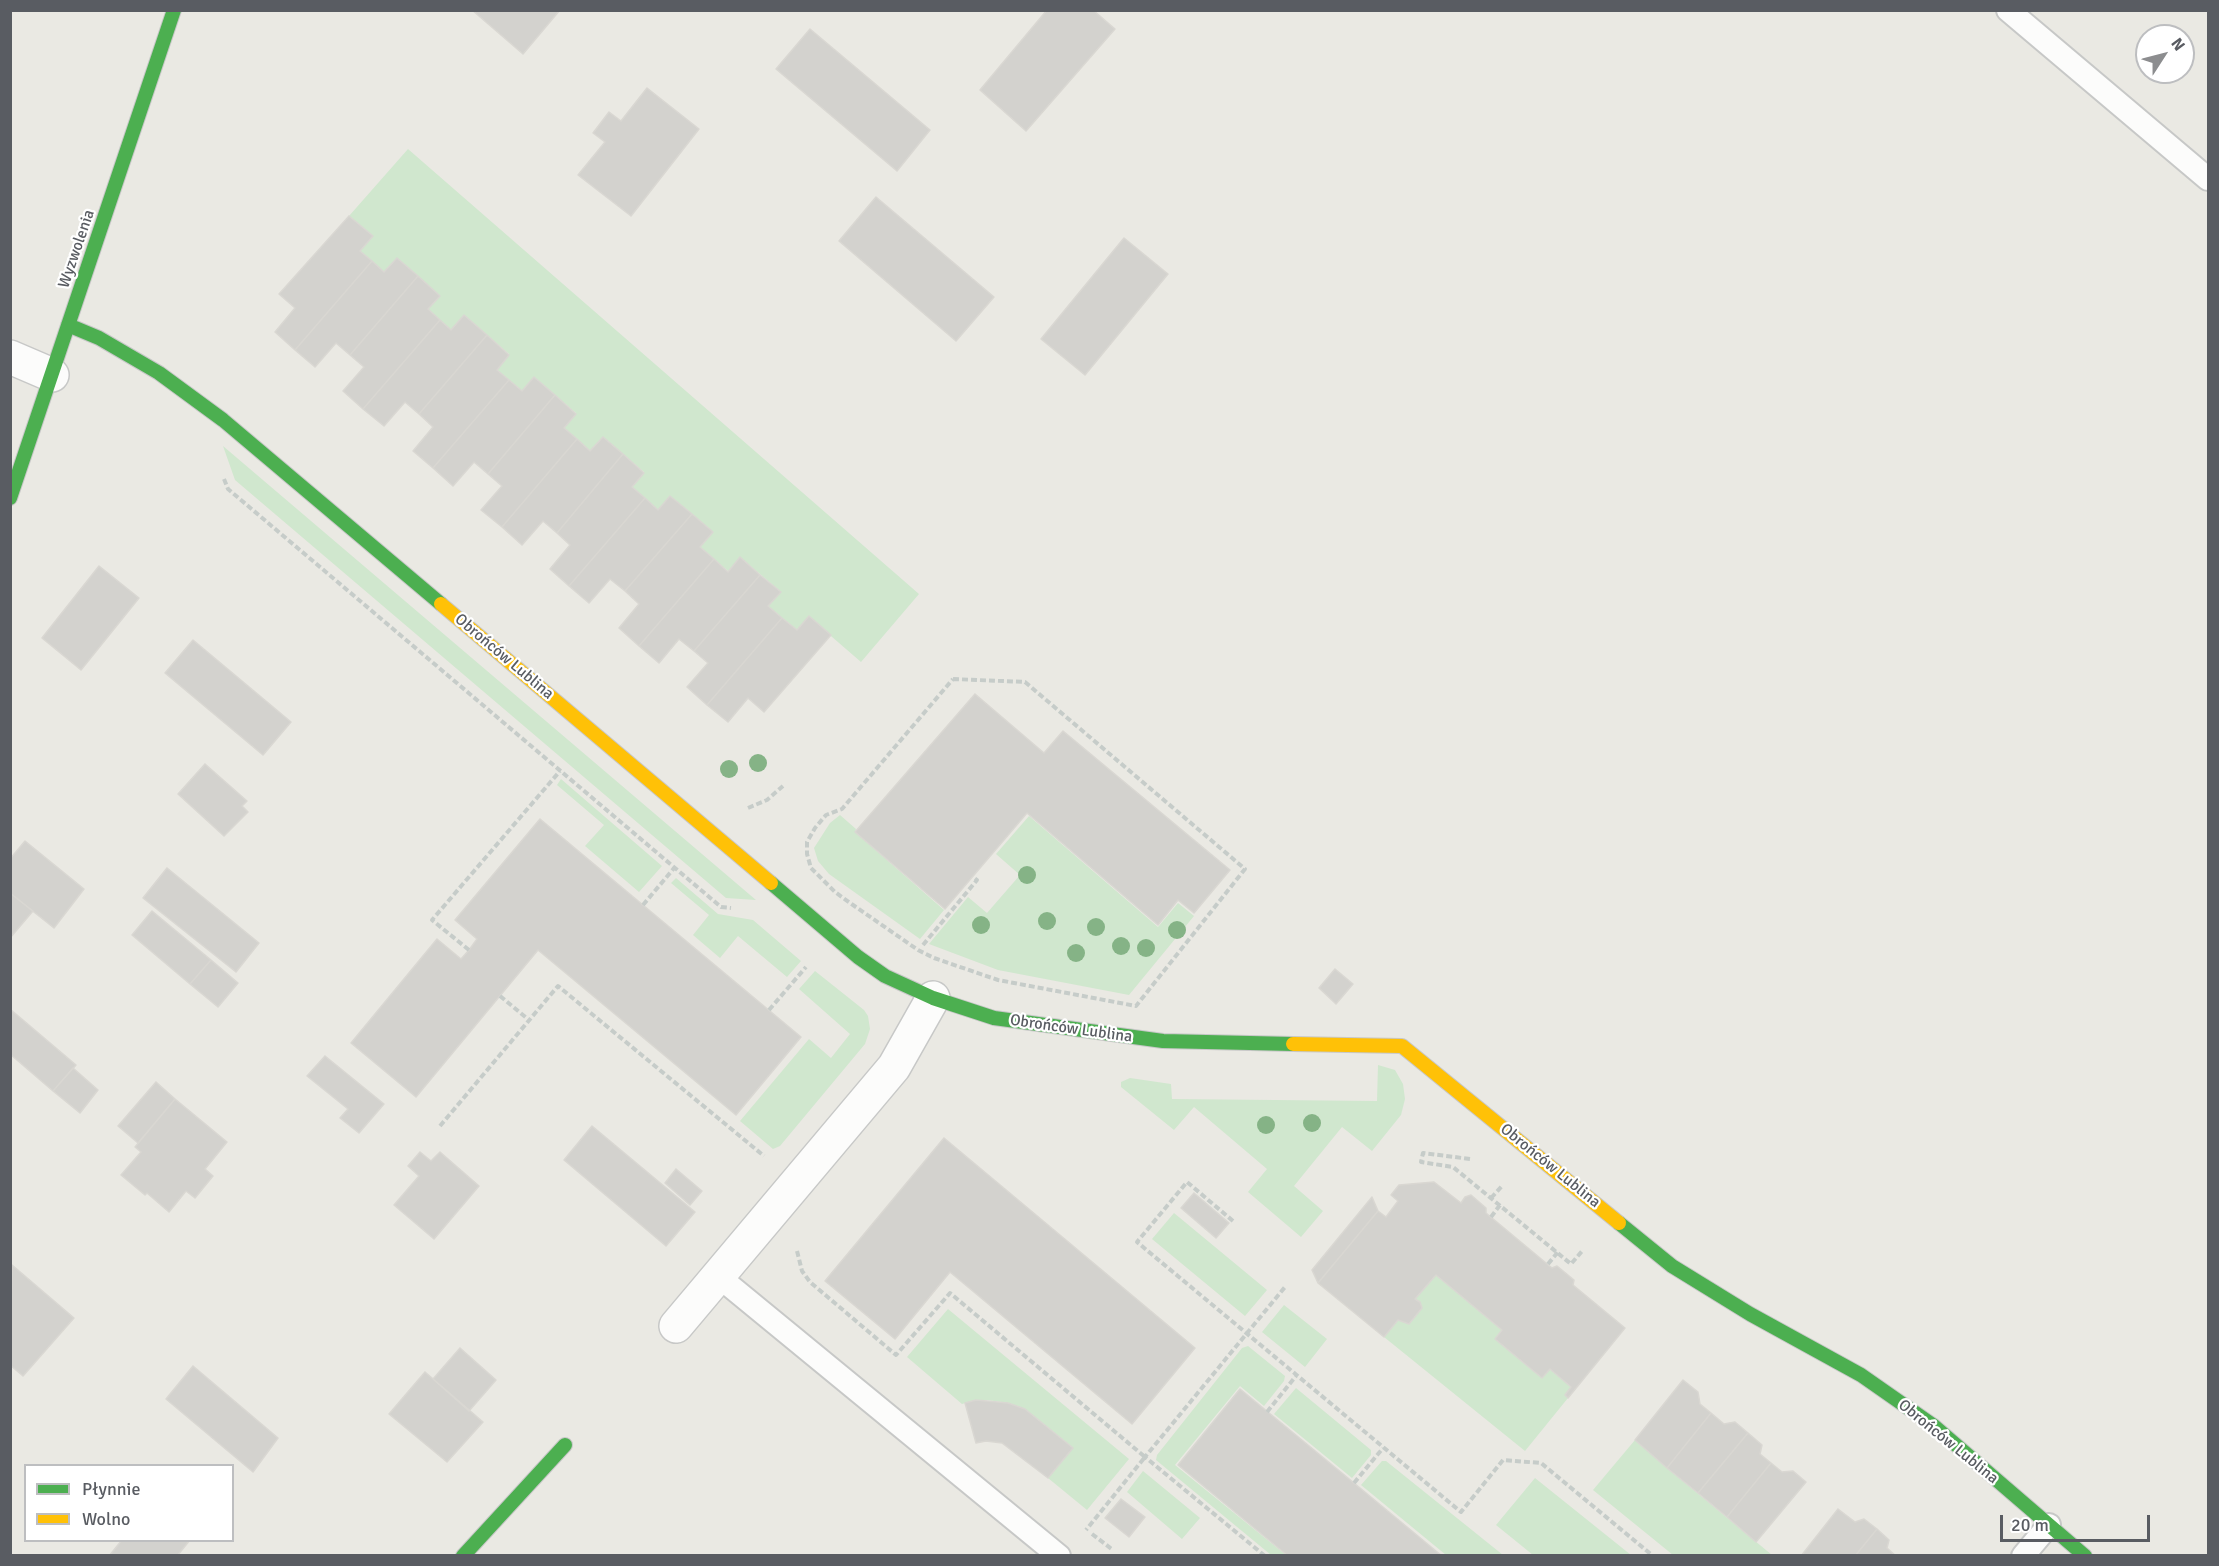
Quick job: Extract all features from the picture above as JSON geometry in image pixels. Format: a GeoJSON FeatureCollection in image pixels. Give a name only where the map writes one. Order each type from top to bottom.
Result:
{"type":"FeatureCollection","features":[{"type":"Feature","properties":{"kind":"street","name":"Wyzwolenia"},"geometry":{"type":"LineString","coordinates":[[10,498],[174,10]]}},
{"type":"Feature","properties":{"kind":"street","name":"Obrońców Lublina"},"geometry":{"type":"LineString","coordinates":[[68,325],[99,338],[159,373],[223,420],[858,957],[885,976],[933,998],[994,1018],[1163,1041],[1402,1046],[1672,1266],[1750,1314],[1861,1375],[1934,1426],[2085,1556]]}},
{"type":"Feature","properties":{"kind":"street"},"geometry":{"type":"LineString","coordinates":[[10,357],[52,375]]}},
{"type":"Feature","properties":{"kind":"street"},"geometry":{"type":"LineString","coordinates":[[676,1326],[894,1067],[933,998]]}},
{"type":"Feature","properties":{"kind":"street"},"geometry":{"type":"LineString","coordinates":[[463,1556],[565,1445]]}},
{"type":"Feature","properties":{"kind":"lane"},"geometry":{"type":"LineString","coordinates":[[2008,10],[2208,179]]}},
{"type":"Feature","properties":{"kind":"lane"},"geometry":{"type":"LineString","coordinates":[[718,1276],[1059,1556]]}},
{"type":"Feature","properties":{"kind":"lane"},"geometry":{"type":"LineString","coordinates":[[2023,1556],[2049,1525]]}},
{"type":"Feature","properties":{"kind":"path"},"geometry":{"type":"LineString","coordinates":[[953,679],[1025,682],[1245,869],[1136,1006],[998,980],[962,969],[918,950],[853,905],[821,879],[811,868],[807,854],[807,842],[826,815],[842,809],[953,679]]}},
{"type":"Feature","properties":{"kind":"path"},"geometry":{"type":"LineString","coordinates":[[469,950],[432,920],[560,771]]}},
{"type":"Feature","properties":{"kind":"path"},"geometry":{"type":"LineString","coordinates":[[643,905],[675,867]]}},
{"type":"Feature","properties":{"kind":"path"},"geometry":{"type":"LineString","coordinates":[[918,950],[977,880],[973,877]]}},
{"type":"Feature","properties":{"kind":"path"},"geometry":{"type":"LineString","coordinates":[[769,1010],[812,960]]}},
{"type":"Feature","properties":{"kind":"path"},"geometry":{"type":"LineString","coordinates":[[440,1126],[558,986],[771,1160]]}},
{"type":"Feature","properties":{"kind":"path"},"geometry":{"type":"LineString","coordinates":[[500,996],[529,1020]]}},
{"type":"Feature","properties":{"kind":"path"},"geometry":{"type":"LineString","coordinates":[[1477,1159],[1423,1153],[1421,1162],[1453,1167],[1571,1264]]}},
{"type":"Feature","properties":{"kind":"path"},"geometry":{"type":"LineString","coordinates":[[1233,1221],[1187,1182],[1137,1242],[1461,1512],[1503,1460],[1541,1463],[1653,1556]]}},
{"type":"Feature","properties":{"kind":"path"},"geometry":{"type":"LineString","coordinates":[[1491,1216],[1500,1205]]}},
{"type":"Feature","properties":{"kind":"path"},"geometry":{"type":"LineString","coordinates":[[796,1244],[797,1259],[810,1282],[896,1355],[950,1293],[1265,1556]]}},
{"type":"Feature","properties":{"kind":"path"},"geometry":{"type":"LineString","coordinates":[[1548,1264],[1558,1252]]}},
{"type":"Feature","properties":{"kind":"path"},"geometry":{"type":"LineString","coordinates":[[1113,1550],[1086,1530],[1285,1287]]}},
{"type":"Feature","properties":{"kind":"path"},"geometry":{"type":"LineString","coordinates":[[1267,1412],[1296,1376]]}},
{"type":"Feature","properties":{"kind":"path"},"geometry":{"type":"LineString","coordinates":[[1354,1483],[1383,1448]]}},
{"type":"Feature","properties":{"kind":"green space"},"geometry":{"type":"Polygon","coordinates":[[[408,149],[919,594],[861,662],[809,617],[797,630],[768,606],[780,591],[741,558],[728,571],[700,547],[713,532],[658,510],[632,487],[644,472],[603,437],[590,451],[564,428],[576,413],[534,377],[522,391],[497,370],[509,354],[465,316],[451,330],[428,309],[440,296],[397,258],[384,272],[360,251],[373,236],[349,216],[408,149]]]}},
{"type":"Feature","properties":{"kind":"green space"},"geometry":{"type":"Polygon","coordinates":[[[223,446],[756,900],[726,898],[235,480],[223,446]]]}},
{"type":"Feature","properties":{"kind":"green space"},"geometry":{"type":"Polygon","coordinates":[[[561,779],[662,866],[639,892],[585,846],[604,825],[557,785],[561,779]]]}},
{"type":"Feature","properties":{"kind":"green space"},"geometry":{"type":"Polygon","coordinates":[[[840,815],[856,829],[855,832],[944,910],[920,939],[829,874],[818,861],[814,848],[830,823],[840,815]]]}},
{"type":"Feature","properties":{"kind":"green space"},"geometry":{"type":"Polygon","coordinates":[[[1029,816],[1158,927],[1178,903],[1194,916],[1129,995],[998,970],[929,944],[968,897],[987,913],[1020,875],[996,854],[1029,816]]]}},
{"type":"Feature","properties":{"kind":"green space"},"geometry":{"type":"Polygon","coordinates":[[[676,878],[718,914],[753,920],[801,961],[787,977],[738,936],[720,958],[693,935],[709,915],[671,883],[676,878]]]}},
{"type":"Feature","properties":{"kind":"green space"},"geometry":{"type":"Polygon","coordinates":[[[815,971],[864,1010],[868,1016],[870,1029],[865,1044],[780,1146],[773,1149],[740,1121],[809,1039],[831,1058],[850,1034],[799,989],[815,971]]]}},
{"type":"Feature","properties":{"kind":"green space"},"geometry":{"type":"Polygon","coordinates":[[[1378,1065],[1395,1070],[1403,1084],[1405,1099],[1401,1115],[1372,1151],[1342,1127],[1294,1186],[1323,1211],[1301,1237],[1248,1192],[1267,1169],[1194,1107],[1174,1130],[1121,1087],[1121,1082],[1130,1078],[1171,1084],[1172,1099],[1377,1101],[1378,1065]]]}},
{"type":"Feature","properties":{"kind":"green space"},"geometry":{"type":"Polygon","coordinates":[[[1174,1213],[1267,1290],[1245,1316],[1152,1239],[1174,1213]]]}},
{"type":"Feature","properties":{"kind":"green space"},"geometry":{"type":"Polygon","coordinates":[[[1436,1275],[1502,1330],[1495,1339],[1542,1378],[1550,1369],[1571,1387],[1565,1395],[1568,1398],[1525,1451],[1384,1337],[1398,1320],[1409,1324],[1422,1308],[1420,1302],[1415,1299],[1436,1275]]]}},
{"type":"Feature","properties":{"kind":"green space"},"geometry":{"type":"Polygon","coordinates":[[[1284,1305],[1327,1339],[1305,1367],[1262,1332],[1284,1305]]]}},
{"type":"Feature","properties":{"kind":"green space"},"geometry":{"type":"Polygon","coordinates":[[[948,1309],[1129,1459],[1087,1510],[1048,1478],[1072,1447],[1025,1409],[1008,1403],[987,1400],[962,1404],[907,1357],[948,1309]]]}},
{"type":"Feature","properties":{"kind":"green space"},"geometry":{"type":"Polygon","coordinates":[[[1248,1346],[1285,1376],[1284,1381],[1264,1406],[1240,1386],[1175,1465],[1286,1555],[1271,1555],[1156,1460],[1157,1455],[1242,1348],[1248,1346]]]}},
{"type":"Feature","properties":{"kind":"green space"},"geometry":{"type":"Polygon","coordinates":[[[1296,1388],[1371,1450],[1371,1455],[1352,1478],[1274,1414],[1296,1388]]]}},
{"type":"Feature","properties":{"kind":"green space"},"geometry":{"type":"Polygon","coordinates":[[[1635,1440],[1772,1555],[1673,1555],[1593,1490],[1635,1440]]]}},
{"type":"Feature","properties":{"kind":"green space"},"geometry":{"type":"Polygon","coordinates":[[[1382,1461],[1386,1461],[1503,1555],[1446,1555],[1361,1485],[1382,1461]]]}},
{"type":"Feature","properties":{"kind":"green space"},"geometry":{"type":"Polygon","coordinates":[[[1143,1471],[1200,1518],[1182,1539],[1127,1492],[1143,1471]]]}},
{"type":"Feature","properties":{"kind":"green space"},"geometry":{"type":"Polygon","coordinates":[[[1535,1478],[1631,1555],[1533,1555],[1496,1525],[1535,1478]]]}},
{"type":"Feature","properties":{"kind":"building"},"geometry":{"type":"Polygon","coordinates":[[[472,10],[560,10],[523,54],[472,10]]]}},
{"type":"Feature","properties":{"kind":"building"},"geometry":{"type":"Polygon","coordinates":[[[1047,10],[1093,10],[1115,29],[1026,131],[980,90],[1047,10]]]}},
{"type":"Feature","properties":{"kind":"building"},"geometry":{"type":"Polygon","coordinates":[[[810,29],[930,130],[897,171],[776,69],[810,29]]]}},
{"type":"Feature","properties":{"kind":"building"},"geometry":{"type":"Polygon","coordinates":[[[647,88],[699,129],[631,216],[578,175],[605,142],[593,133],[609,112],[621,121],[647,88]]]}},
{"type":"Feature","properties":{"kind":"building"},"geometry":{"type":"Polygon","coordinates":[[[876,197],[994,297],[956,341],[839,241],[876,197]]]}},
{"type":"Feature","properties":{"kind":"building"},"geometry":{"type":"Polygon","coordinates":[[[349,216],[373,236],[360,251],[372,261],[295,350],[275,332],[295,308],[279,294],[349,216]]]}},
{"type":"Feature","properties":{"kind":"building"},"geometry":{"type":"Polygon","coordinates":[[[1124,238],[1168,274],[1085,375],[1041,339],[1124,238]]]}},
{"type":"Feature","properties":{"kind":"building"},"geometry":{"type":"Polygon","coordinates":[[[397,258],[418,276],[350,355],[336,343],[315,367],[295,350],[372,261],[384,272],[397,258]]]}},
{"type":"Feature","properties":{"kind":"building"},"geometry":{"type":"Polygon","coordinates":[[[418,276],[440,296],[428,309],[440,320],[363,409],[343,391],[364,367],[350,355],[418,276]]]}},
{"type":"Feature","properties":{"kind":"building"},"geometry":{"type":"Polygon","coordinates":[[[464,315],[487,335],[419,414],[405,402],[384,426],[363,409],[440,320],[451,330],[464,315]]]}},
{"type":"Feature","properties":{"kind":"building"},"geometry":{"type":"Polygon","coordinates":[[[487,335],[509,355],[497,370],[509,380],[433,468],[413,451],[433,427],[419,414],[487,335]]]}},
{"type":"Feature","properties":{"kind":"building"},"geometry":{"type":"Polygon","coordinates":[[[534,377],[555,395],[488,474],[474,462],[453,486],[433,468],[509,380],[522,391],[534,377]]]}},
{"type":"Feature","properties":{"kind":"building"},"geometry":{"type":"Polygon","coordinates":[[[555,395],[576,414],[564,428],[577,439],[502,527],[481,510],[502,486],[488,474],[555,395]]]}},
{"type":"Feature","properties":{"kind":"building"},"geometry":{"type":"Polygon","coordinates":[[[603,437],[623,454],[557,533],[543,521],[522,545],[502,527],[577,439],[590,451],[603,437]]]}},
{"type":"Feature","properties":{"kind":"building"},"geometry":{"type":"Polygon","coordinates":[[[623,454],[644,473],[632,487],[645,498],[569,586],[550,569],[570,545],[557,533],[623,454]]]}},
{"type":"Feature","properties":{"kind":"building"},"geometry":{"type":"Polygon","coordinates":[[[670,496],[692,514],[625,591],[610,579],[589,603],[569,586],[645,498],[658,510],[670,496]]]}},
{"type":"Feature","properties":{"kind":"building"},"geometry":{"type":"Polygon","coordinates":[[[692,514],[713,532],[700,547],[714,559],[639,646],[619,628],[639,604],[625,591],[692,514]]]}},
{"type":"Feature","properties":{"kind":"building"},"geometry":{"type":"Polygon","coordinates":[[[740,557],[760,575],[694,651],[679,639],[659,663],[639,646],[714,559],[728,572],[740,557]]]}},
{"type":"Feature","properties":{"kind":"building"},"geometry":{"type":"Polygon","coordinates":[[[99,566],[139,598],[81,670],[42,638],[99,566]]]}},
{"type":"Feature","properties":{"kind":"building"},"geometry":{"type":"Polygon","coordinates":[[[760,575],[781,592],[768,606],[782,618],[707,705],[687,687],[708,663],[694,651],[760,575]]]}},
{"type":"Feature","properties":{"kind":"building"},"geometry":{"type":"Polygon","coordinates":[[[809,616],[831,635],[764,712],[748,698],[728,722],[707,705],[782,618],[797,630],[809,616]]]}},
{"type":"Feature","properties":{"kind":"building"},"geometry":{"type":"Polygon","coordinates":[[[193,640],[291,722],[263,755],[165,673],[193,640]]]}},
{"type":"Feature","properties":{"kind":"building"},"geometry":{"type":"Polygon","coordinates":[[[975,694],[1044,753],[1063,731],[1230,870],[1194,913],[1178,900],[1158,925],[1027,813],[945,909],[855,832],[975,694]]]}},
{"type":"Feature","properties":{"kind":"building"},"geometry":{"type":"Polygon","coordinates":[[[205,764],[247,801],[242,806],[248,812],[224,836],[178,794],[205,764]]]}},
{"type":"Feature","properties":{"kind":"building"},"geometry":{"type":"Polygon","coordinates":[[[540,819],[801,1037],[736,1115],[538,950],[416,1097],[351,1043],[437,939],[461,959],[469,950],[477,939],[455,920],[540,819]]]}},
{"type":"Feature","properties":{"kind":"building"},"geometry":{"type":"Polygon","coordinates":[[[25,841],[84,889],[54,928],[10,893],[10,859],[25,841]]]}},
{"type":"Feature","properties":{"kind":"building"},"geometry":{"type":"Polygon","coordinates":[[[167,868],[259,943],[236,972],[143,898],[167,868]]]}},
{"type":"Feature","properties":{"kind":"building"},"geometry":{"type":"Polygon","coordinates":[[[10,893],[33,911],[10,938],[10,893]]]}},
{"type":"Feature","properties":{"kind":"building"},"geometry":{"type":"Polygon","coordinates":[[[152,911],[211,960],[190,984],[132,935],[152,911]]]}},
{"type":"Feature","properties":{"kind":"building"},"geometry":{"type":"Polygon","coordinates":[[[211,960],[238,983],[218,1007],[190,984],[211,960]]]}},
{"type":"Feature","properties":{"kind":"building"},"geometry":{"type":"Polygon","coordinates":[[[1335,969],[1353,984],[1336,1004],[1319,988],[1335,969]]]}},
{"type":"Feature","properties":{"kind":"building"},"geometry":{"type":"Polygon","coordinates":[[[10,1009],[76,1065],[53,1091],[10,1054],[10,1009]]]}},
{"type":"Feature","properties":{"kind":"building"},"geometry":{"type":"Polygon","coordinates":[[[325,1056],[384,1104],[359,1133],[340,1118],[348,1109],[307,1076],[325,1056]]]}},
{"type":"Feature","properties":{"kind":"building"},"geometry":{"type":"Polygon","coordinates":[[[73,1068],[98,1090],[80,1113],[53,1091],[73,1068]]]}},
{"type":"Feature","properties":{"kind":"building"},"geometry":{"type":"Polygon","coordinates":[[[156,1082],[175,1099],[138,1143],[118,1126],[156,1082]]]}},
{"type":"Feature","properties":{"kind":"building"},"geometry":{"type":"Polygon","coordinates":[[[175,1099],[227,1142],[205,1169],[213,1176],[195,1198],[186,1191],[169,1212],[121,1175],[141,1152],[135,1147],[175,1099]]]}},
{"type":"Feature","properties":{"kind":"building"},"geometry":{"type":"Polygon","coordinates":[[[592,1126],[695,1212],[666,1246],[564,1160],[592,1126]]]}},
{"type":"Feature","properties":{"kind":"building"},"geometry":{"type":"Polygon","coordinates":[[[944,1138],[1195,1348],[1132,1424],[950,1272],[895,1339],[825,1281],[944,1138]]]}},
{"type":"Feature","properties":{"kind":"building"},"geometry":{"type":"Polygon","coordinates":[[[420,1152],[431,1161],[440,1152],[479,1186],[434,1239],[394,1205],[419,1176],[408,1166],[420,1152]]]}},
{"type":"Feature","properties":{"kind":"building"},"geometry":{"type":"Polygon","coordinates":[[[676,1169],[702,1191],[690,1205],[665,1183],[676,1169]]]}},
{"type":"Feature","properties":{"kind":"building"},"geometry":{"type":"Polygon","coordinates":[[[1434,1182],[1461,1203],[1465,1197],[1471,1195],[1486,1208],[1486,1213],[1552,1268],[1557,1266],[1574,1280],[1573,1285],[1625,1328],[1568,1398],[1565,1395],[1571,1387],[1550,1369],[1542,1378],[1495,1339],[1502,1330],[1436,1275],[1415,1299],[1420,1302],[1422,1308],[1409,1324],[1398,1320],[1384,1337],[1318,1283],[1378,1211],[1386,1217],[1398,1201],[1391,1195],[1399,1185],[1434,1182]]]}},
{"type":"Feature","properties":{"kind":"building"},"geometry":{"type":"Polygon","coordinates":[[[1194,1193],[1229,1223],[1216,1238],[1181,1208],[1194,1193]]]}},
{"type":"Feature","properties":{"kind":"building"},"geometry":{"type":"Polygon","coordinates":[[[1372,1197],[1378,1211],[1318,1283],[1312,1270],[1372,1197]]]}},
{"type":"Feature","properties":{"kind":"building"},"geometry":{"type":"Polygon","coordinates":[[[12,1265],[74,1318],[23,1376],[10,1365],[12,1265]]]}},
{"type":"Feature","properties":{"kind":"building"},"geometry":{"type":"Polygon","coordinates":[[[460,1348],[496,1380],[469,1411],[433,1379],[460,1348]]]}},
{"type":"Feature","properties":{"kind":"building"},"geometry":{"type":"Polygon","coordinates":[[[193,1366],[278,1438],[253,1472],[166,1399],[193,1366]]]}},
{"type":"Feature","properties":{"kind":"building"},"geometry":{"type":"Polygon","coordinates":[[[425,1372],[483,1422],[447,1462],[389,1414],[425,1372]]]}},
{"type":"Feature","properties":{"kind":"building"},"geometry":{"type":"Polygon","coordinates":[[[1683,1380],[1698,1392],[1700,1404],[1711,1413],[1667,1468],[1635,1440],[1683,1380]]]}},
{"type":"Feature","properties":{"kind":"building"},"geometry":{"type":"Polygon","coordinates":[[[1240,1389],[1442,1556],[1288,1556],[1178,1465],[1240,1389]]]}},
{"type":"Feature","properties":{"kind":"building"},"geometry":{"type":"Polygon","coordinates":[[[976,1400],[1008,1403],[1025,1409],[1073,1448],[1048,1478],[1002,1443],[986,1441],[976,1443],[965,1403],[976,1400]]]}},
{"type":"Feature","properties":{"kind":"building"},"geometry":{"type":"Polygon","coordinates":[[[1711,1413],[1724,1424],[1735,1422],[1748,1433],[1698,1493],[1667,1468],[1711,1413]]]}},
{"type":"Feature","properties":{"kind":"building"},"geometry":{"type":"Polygon","coordinates":[[[1748,1433],[1762,1445],[1760,1454],[1771,1463],[1727,1517],[1698,1493],[1748,1433]]]}},
{"type":"Feature","properties":{"kind":"building"},"geometry":{"type":"Polygon","coordinates":[[[1771,1463],[1782,1472],[1793,1471],[1806,1482],[1756,1542],[1727,1517],[1771,1463]]]}},
{"type":"Feature","properties":{"kind":"building"},"geometry":{"type":"Polygon","coordinates":[[[1121,1499],[1145,1517],[1129,1537],[1105,1518],[1121,1499]]]}},
{"type":"Feature","properties":{"kind":"building"},"geometry":{"type":"Polygon","coordinates":[[[1838,1509],[1855,1522],[1864,1519],[1877,1529],[1855,1556],[1801,1556],[1838,1509]]]}},
{"type":"Feature","properties":{"kind":"building"},"geometry":{"type":"Polygon","coordinates":[[[1877,1529],[1889,1540],[1887,1548],[1896,1556],[1855,1556],[1877,1529]]]}},
{"type":"Feature","properties":{"kind":"building"},"geometry":{"type":"Polygon","coordinates":[[[120,1542],[188,1542],[177,1556],[109,1556],[120,1542]]]}},
{"type":"Feature","properties":{"kind":"traffic: fast"},"geometry":{"type":"LineString","coordinates":[[10,498],[174,10]]}},
{"type":"Feature","properties":{"kind":"traffic: fast"},"geometry":{"type":"LineString","coordinates":[[68,325],[99,338],[159,373],[223,420],[441,604]]}},
{"type":"Feature","properties":{"kind":"traffic: fast"},"geometry":{"type":"LineString","coordinates":[[771,883],[858,957],[885,976],[933,998],[994,1018],[1163,1041],[1293,1044]]}},
{"type":"Feature","properties":{"kind":"traffic: fast"},"geometry":{"type":"LineString","coordinates":[[1619,1223],[1672,1266],[1750,1314],[1861,1375],[1934,1426],[2085,1556]]}},
{"type":"Feature","properties":{"kind":"traffic: fast"},"geometry":{"type":"LineString","coordinates":[[463,1556],[565,1445]]}},
{"type":"Feature","properties":{"kind":"traffic: slow"},"geometry":{"type":"LineString","coordinates":[[441,604],[771,883]]}},
{"type":"Feature","properties":{"kind":"traffic: slow"},"geometry":{"type":"LineString","coordinates":[[1293,1044],[1402,1046],[1619,1223]]}}]}
